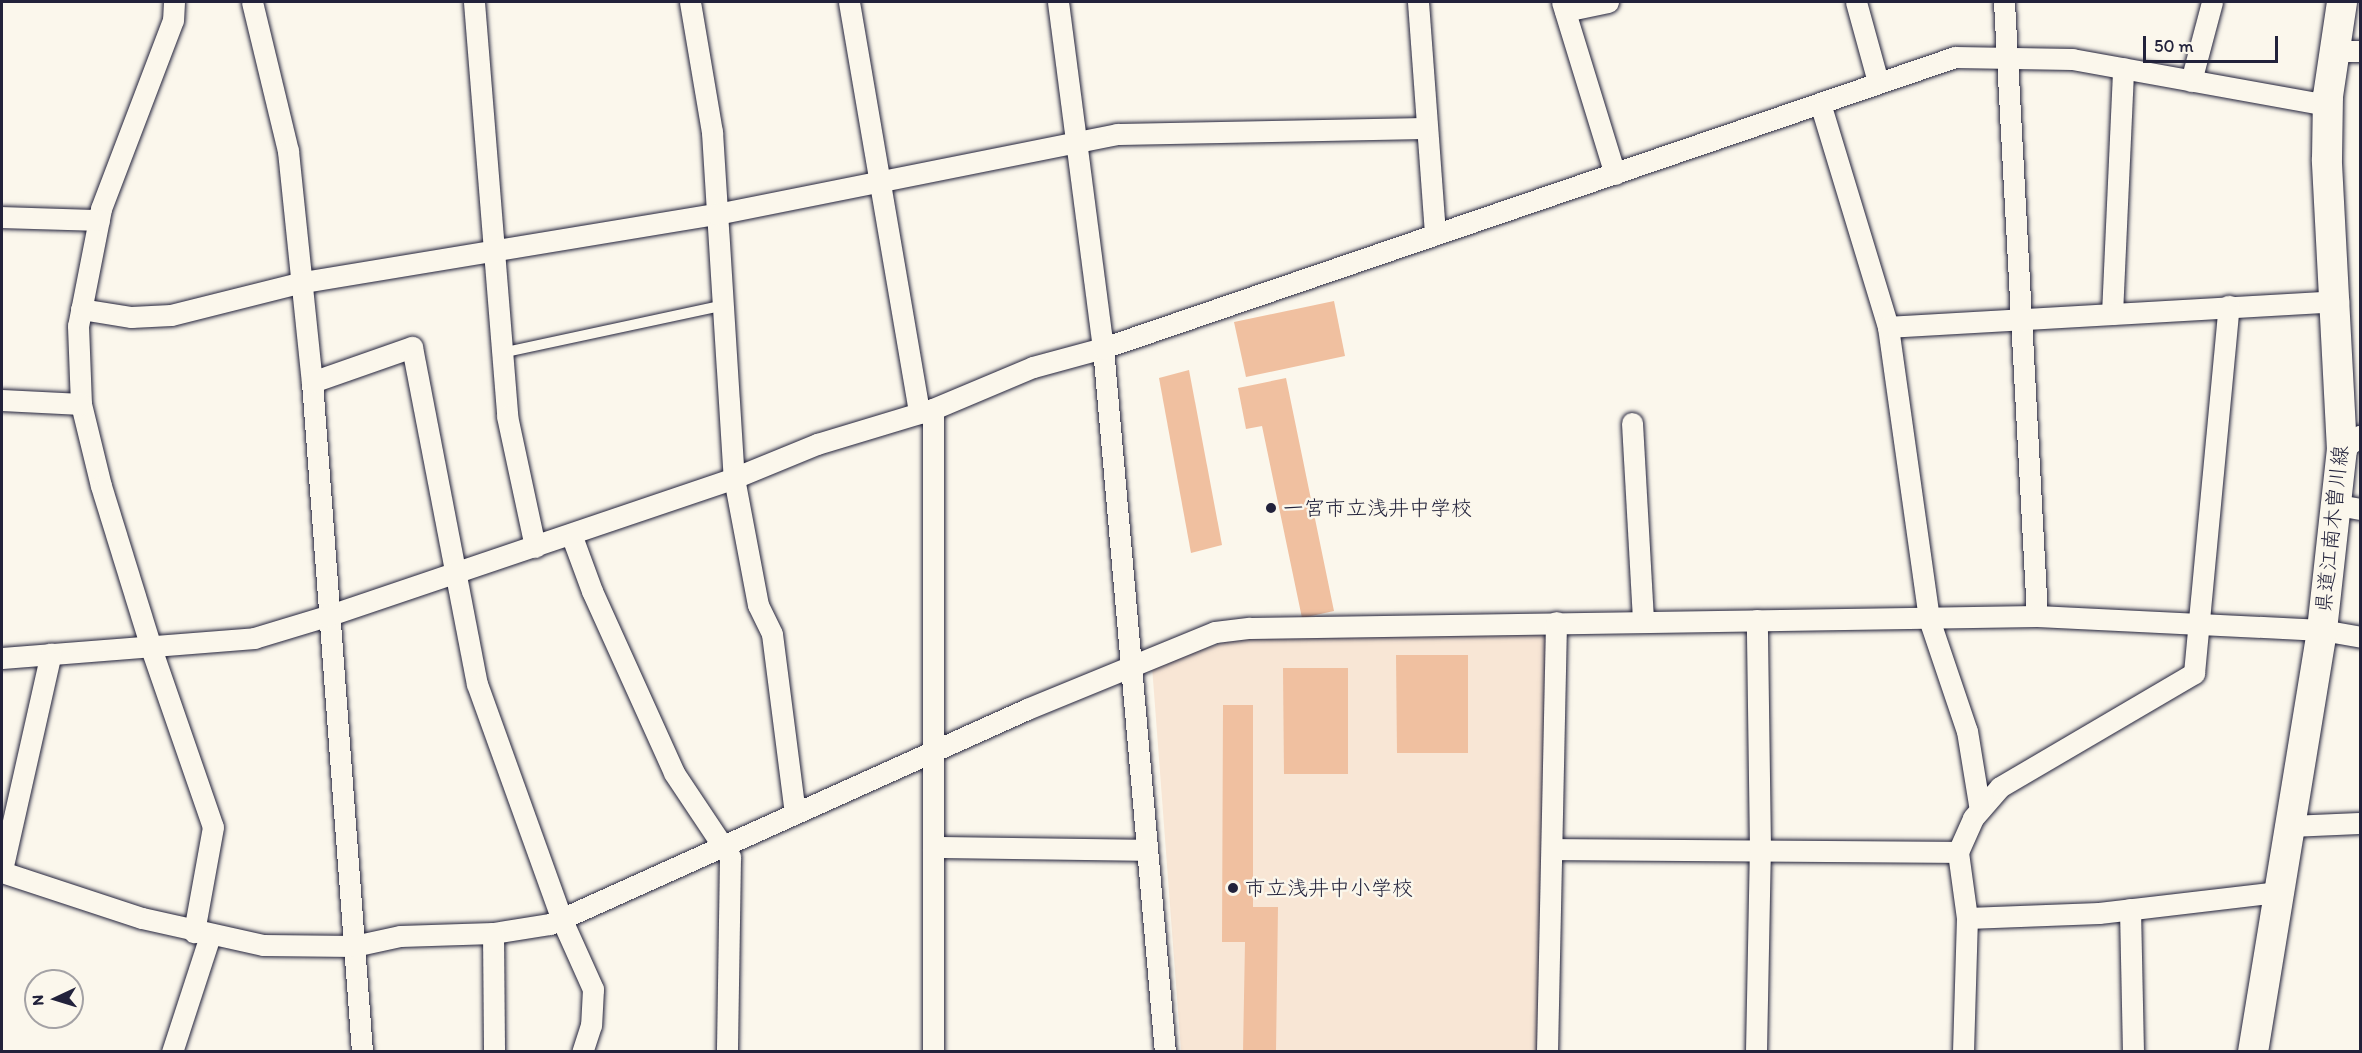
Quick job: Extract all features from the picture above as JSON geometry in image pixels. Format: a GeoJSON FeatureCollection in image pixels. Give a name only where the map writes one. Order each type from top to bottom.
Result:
{"type":"FeatureCollection","features":[{"type":"Feature","properties":{"kind":"main road","name":"県道江南木曽川線"},"geometry":{"type":"LineString","coordinates":[[2253,1052],[2322,630],[2349,507],[2351,443],[2327,159],[2328,105],[2348,51],[2342,2]]}},
{"type":"Feature","properties":{"kind":"street"},"geometry":{"type":"LineString","coordinates":[[172,1052],[202,934],[213,827],[151,648],[81,404],[81,309],[99,220],[126,136],[173,20],[174,2]]}},
{"type":"Feature","properties":{"kind":"street"},"geometry":{"type":"LineString","coordinates":[[252,2],[288,151],[298,283],[312,382],[327,616],[363,1052]]}},
{"type":"Feature","properties":{"kind":"street"},"geometry":{"type":"LineString","coordinates":[[474,2],[507,416],[535,547]]}},
{"type":"Feature","properties":{"kind":"street"},"geometry":{"type":"LineString","coordinates":[[690,2],[711,132],[720,306],[734,478],[753,582],[772,634],[795,813]]}},
{"type":"Feature","properties":{"kind":"street"},"geometry":{"type":"LineString","coordinates":[[849,2],[880,181],[926,411],[933,751],[933,1052]]}},
{"type":"Feature","properties":{"kind":"street"},"geometry":{"type":"LineString","coordinates":[[1058,2],[1078,139],[1103,348],[1165,1052]]}},
{"type":"Feature","properties":{"kind":"street"},"geometry":{"type":"LineString","coordinates":[[1418,2],[1435,234]]}},
{"type":"Feature","properties":{"kind":"street"},"geometry":{"type":"LineString","coordinates":[[1608,2],[1564,6],[1616,174]]}},
{"type":"Feature","properties":{"kind":"street"},"geometry":{"type":"LineString","coordinates":[[1856,2],[1878,82]]}},
{"type":"Feature","properties":{"kind":"street"},"geometry":{"type":"LineString","coordinates":[[2004,2],[2037,616]]}},
{"type":"Feature","properties":{"kind":"street"},"geometry":{"type":"LineString","coordinates":[[2192,81],[2212,2]]}},
{"type":"Feature","properties":{"kind":"street"},"geometry":{"type":"LineString","coordinates":[[2,658],[151,648],[254,638],[327,616],[734,478],[817,444],[926,411],[1033,367],[1103,348],[1955,57],[2072,59],[2328,105]]}},
{"type":"Feature","properties":{"kind":"street"},"geometry":{"type":"LineString","coordinates":[[2112,314],[2123,68]]}},
{"type":"Feature","properties":{"kind":"street"},"geometry":{"type":"LineString","coordinates":[[1821,103],[1888,327],[1929,619],[1967,732],[1980,810]]}},
{"type":"Feature","properties":{"kind":"street"},"geometry":{"type":"LineString","coordinates":[[81,309],[131,317],[171,315],[298,283],[717,214],[1078,139],[1117,134],[1426,128]]}},
{"type":"Feature","properties":{"kind":"street"},"geometry":{"type":"LineString","coordinates":[[2,217],[99,220]]}},
{"type":"Feature","properties":{"kind":"street"},"geometry":{"type":"LineString","coordinates":[[1888,327],[2338,301]]}},
{"type":"Feature","properties":{"kind":"street"},"geometry":{"type":"LineString","coordinates":[[1963,1052],[1967,918],[1958,852],[1980,810],[2000,787],[2194,673],[2196,623],[2229,306]]}},
{"type":"Feature","properties":{"kind":"street"},"geometry":{"type":"LineString","coordinates":[[312,382],[412,347],[477,684],[562,920],[593,989],[591,1025],[582,1052]]}},
{"type":"Feature","properties":{"kind":"street"},"geometry":{"type":"LineString","coordinates":[[2,400],[81,404]]}},
{"type":"Feature","properties":{"kind":"street"},"geometry":{"type":"LineString","coordinates":[[1632,423],[1643,620]]}},
{"type":"Feature","properties":{"kind":"street"},"geometry":{"type":"LineString","coordinates":[[571,534],[592,591],[674,772],[722,849],[730,857],[727,1052]]}},
{"type":"Feature","properties":{"kind":"street"},"geometry":{"type":"LineString","coordinates":[[51,653],[2,871],[202,934],[263,945],[354,946],[400,936],[493,933],[562,920],[933,751],[1215,632],[1250,628],[1643,620],[1929,619],[2037,616],[2322,630],[2361,637]]}},
{"type":"Feature","properties":{"kind":"street"},"geometry":{"type":"LineString","coordinates":[[1756,1052],[1760,849],[1757,620]]}},
{"type":"Feature","properties":{"kind":"street"},"geometry":{"type":"LineString","coordinates":[[1547,1052],[1556,622]]}},
{"type":"Feature","properties":{"kind":"street"},"geometry":{"type":"LineString","coordinates":[[2289,826],[2361,823]]}},
{"type":"Feature","properties":{"kind":"street"},"geometry":{"type":"LineString","coordinates":[[933,847],[1146,850]]}},
{"type":"Feature","properties":{"kind":"street"},"geometry":{"type":"LineString","coordinates":[[1552,849],[1958,852]]}},
{"type":"Feature","properties":{"kind":"street"},"geometry":{"type":"LineString","coordinates":[[1967,918],[2130,909],[2279,892]]}},
{"type":"Feature","properties":{"kind":"street"},"geometry":{"type":"LineString","coordinates":[[2130,909],[2133,1052]]}},
{"type":"Feature","properties":{"kind":"street"},"geometry":{"type":"LineString","coordinates":[[493,933],[494,1052]]}},
{"type":"Feature","properties":{"kind":"lane"},"geometry":{"type":"LineString","coordinates":[[501,353],[720,306]]}},
{"type":"Feature","properties":{"kind":"shaded area"},"geometry":{"type":"Polygon","coordinates":[[[1543,632],[1550,644],[1538,1051],[1181,1051],[1152,666],[1240,637],[1543,632]]]}},
{"type":"Feature","properties":{"kind":"building"},"geometry":{"type":"Polygon","coordinates":[[[1334,301],[1345,356],[1246,377],[1234,322],[1334,301]]]}},
{"type":"Feature","properties":{"kind":"building"},"geometry":{"type":"Polygon","coordinates":[[[1189,370],[1222,545],[1191,553],[1159,378],[1189,370]]]}},
{"type":"Feature","properties":{"kind":"building"},"geometry":{"type":"Polygon","coordinates":[[[1286,378],[1334,611],[1302,618],[1262,426],[1246,429],[1238,388],[1286,378]]]}},
{"type":"Feature","properties":{"kind":"building"},"geometry":{"type":"Polygon","coordinates":[[[1396,655],[1468,655],[1468,753],[1397,753],[1396,655]]]}},
{"type":"Feature","properties":{"kind":"building"},"geometry":{"type":"Polygon","coordinates":[[[1283,668],[1348,668],[1348,774],[1284,774],[1283,668]]]}},
{"type":"Feature","properties":{"kind":"building"},"geometry":{"type":"Polygon","coordinates":[[[1223,705],[1253,705],[1253,907],[1278,907],[1276,1052],[1243,1052],[1245,942],[1222,942],[1223,705]]]}},
{"type":"Feature","properties":{"kind":"place","name":"一宮市立浅井中学校"},"geometry":{"type":"Point","coordinates":[1271,508]}},
{"type":"Feature","properties":{"kind":"place","name":"市立浅井中小学校"},"geometry":{"type":"Point","coordinates":[1233,888]}}]}
